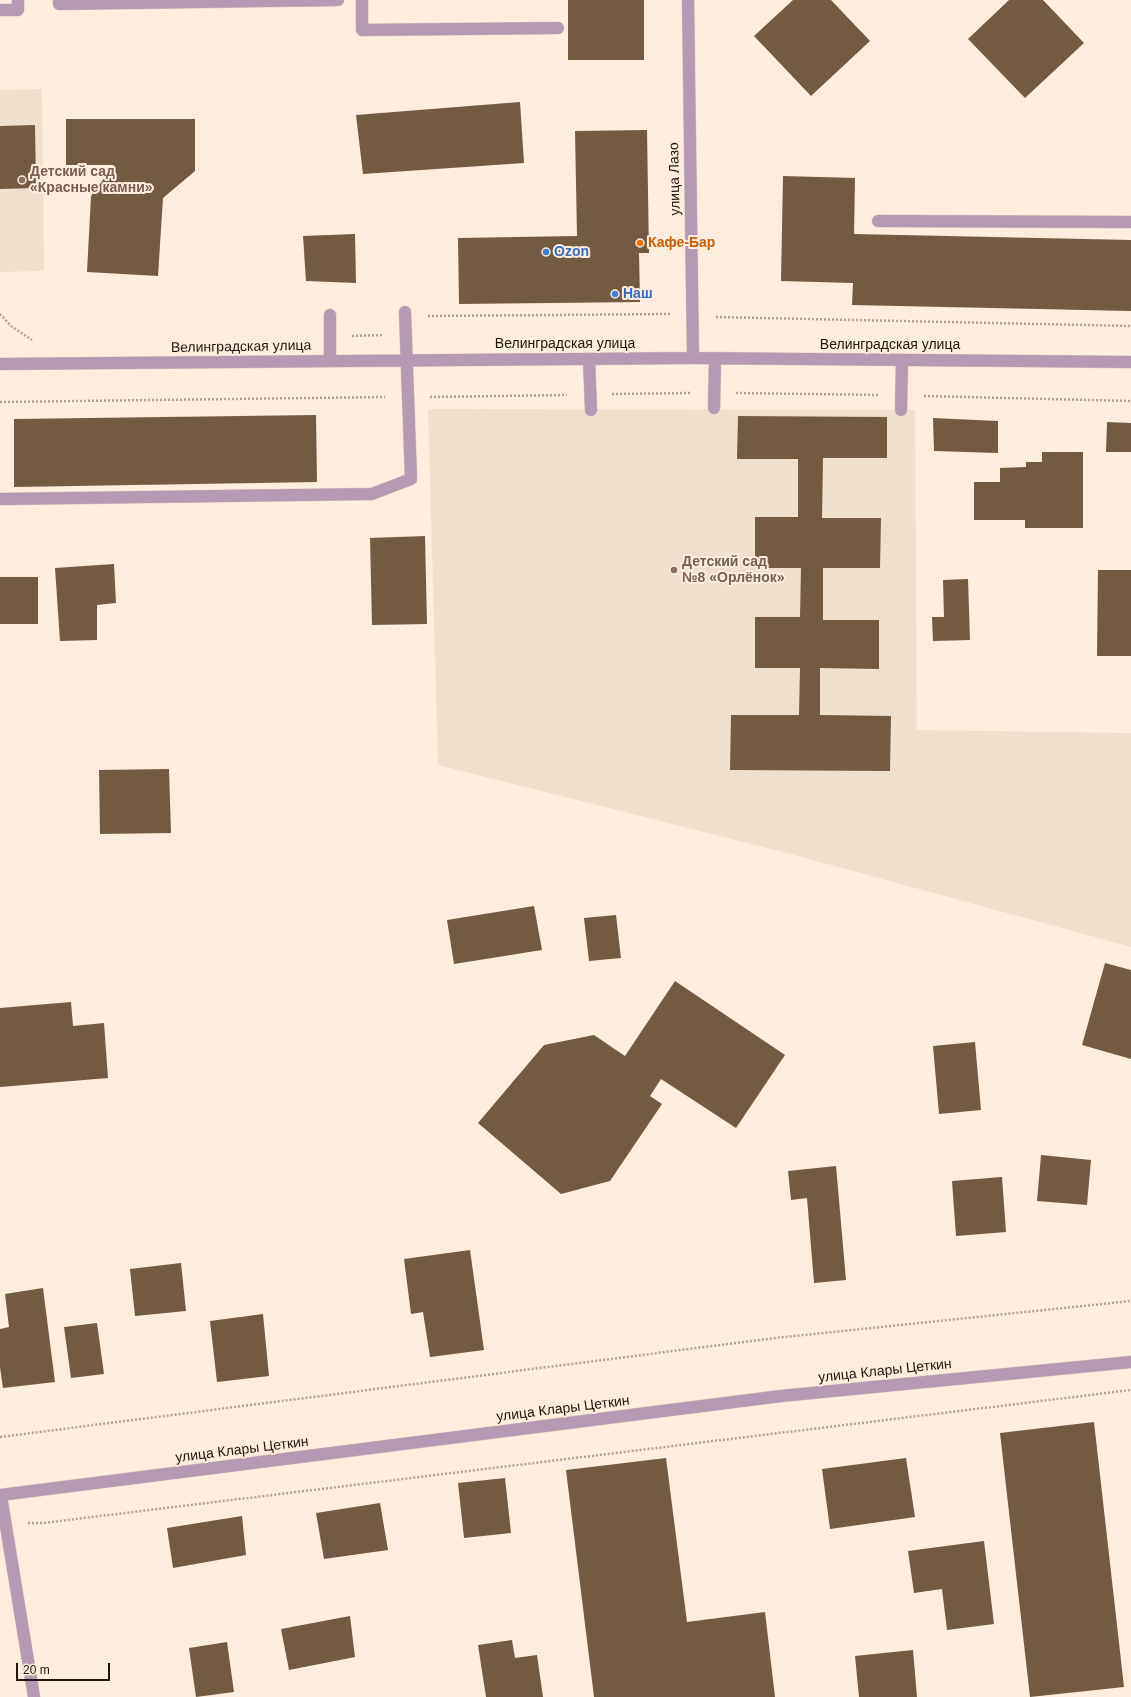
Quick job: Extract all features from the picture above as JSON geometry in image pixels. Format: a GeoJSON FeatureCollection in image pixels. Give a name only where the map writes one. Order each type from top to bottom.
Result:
{"type":"FeatureCollection","features":[{"type":"Feature","properties":{"kind":"street"},"geometry":{"type":"LineString","coordinates":[[0,10],[18,10],[18,0]]}},
{"type":"Feature","properties":{"kind":"street"},"geometry":{"type":"LineString","coordinates":[[59,0],[59,4],[338,0]]}},
{"type":"Feature","properties":{"kind":"street"},"geometry":{"type":"LineString","coordinates":[[362,0],[362,30],[558,28]]}},
{"type":"Feature","properties":{"kind":"street","name":"улица Лазо"},"geometry":{"type":"LineString","coordinates":[[688,0],[693,358]]}},
{"type":"Feature","properties":{"kind":"street"},"geometry":{"type":"LineString","coordinates":[[878,221],[1131,222]]}},
{"type":"Feature","properties":{"kind":"street"},"geometry":{"type":"LineString","coordinates":[[0,499],[372,494],[411,479],[405,312]]}},
{"type":"Feature","properties":{"kind":"street"},"geometry":{"type":"LineString","coordinates":[[330,316],[330,361]]}},
{"type":"Feature","properties":{"kind":"street","name":"Велинградская улица"},"geometry":{"type":"LineString","coordinates":[[0,364],[693,358],[1131,362]]}},
{"type":"Feature","properties":{"kind":"street"},"geometry":{"type":"LineString","coordinates":[[589,359],[591,410]]}},
{"type":"Feature","properties":{"kind":"street"},"geometry":{"type":"LineString","coordinates":[[714,408],[715,359]]}},
{"type":"Feature","properties":{"kind":"street"},"geometry":{"type":"LineString","coordinates":[[901,410],[902,360]]}},
{"type":"Feature","properties":{"kind":"street","name":"улица Клары Цеткин"},"geometry":{"type":"LineString","coordinates":[[0,1495],[781,1396],[1131,1362]]}},
{"type":"Feature","properties":{"kind":"street"},"geometry":{"type":"LineString","coordinates":[[0,1495],[34,1697]]}},
{"type":"Feature","properties":{"kind":"path"},"geometry":{"type":"LineString","coordinates":[[0,314],[11,326],[34,341]]}},
{"type":"Feature","properties":{"kind":"path"},"geometry":{"type":"LineString","coordinates":[[426,316],[693,314],[723,318],[1131,326]]}},
{"type":"Feature","properties":{"kind":"path"},"geometry":{"type":"LineString","coordinates":[[330,336],[406,335]]}},
{"type":"Feature","properties":{"kind":"path"},"geometry":{"type":"LineString","coordinates":[[0,402],[715,393],[902,395],[1131,402]]}},
{"type":"Feature","properties":{"kind":"path"},"geometry":{"type":"LineString","coordinates":[[0,1437],[775,1338],[1131,1301]]}},
{"type":"Feature","properties":{"kind":"path"},"geometry":{"type":"LineString","coordinates":[[5,1522],[43,1523],[1131,1390]]}},
{"type":"Feature","properties":{"kind":"shaded area","name":"Детский сад «Красные камни»"},"geometry":{"type":"Polygon","coordinates":[[[42,89],[44,271],[0,272],[0,90],[42,89]]]}},
{"type":"Feature","properties":{"kind":"shaded area","name":"Детский сад №8 «Орлёнок»"},"geometry":{"type":"Polygon","coordinates":[[[428,409],[915,410],[917,730],[1131,733],[1131,947],[787,853],[438,765],[428,409]]]}},
{"type":"Feature","properties":{"kind":"building"},"geometry":{"type":"Polygon","coordinates":[[[568,0],[644,0],[644,60],[568,60],[568,0]]]}},
{"type":"Feature","properties":{"kind":"building"},"geometry":{"type":"Polygon","coordinates":[[[793,0],[831,0],[870,41],[811,96],[754,36],[793,0]]]}},
{"type":"Feature","properties":{"kind":"building"},"geometry":{"type":"Polygon","coordinates":[[[1009,0],[1043,0],[1084,43],[1025,98],[968,39],[1009,0]]]}},
{"type":"Feature","properties":{"kind":"building"},"geometry":{"type":"Polygon","coordinates":[[[520,102],[524,163],[363,174],[356,115],[520,102]]]}},
{"type":"Feature","properties":{"kind":"building"},"geometry":{"type":"Polygon","coordinates":[[[66,119],[195,119],[195,171],[163,198],[158,276],[87,272],[91,196],[114,165],[66,165],[66,119]]]}},
{"type":"Feature","properties":{"kind":"building"},"geometry":{"type":"Polygon","coordinates":[[[35,125],[36,188],[0,189],[0,126],[35,125]]]}},
{"type":"Feature","properties":{"kind":"building"},"geometry":{"type":"Polygon","coordinates":[[[647,130],[649,253],[639,253],[640,302],[459,304],[458,238],[577,236],[575,131],[647,130]]]}},
{"type":"Feature","properties":{"kind":"building"},"geometry":{"type":"Polygon","coordinates":[[[783,176],[855,178],[854,234],[1131,240],[1131,311],[852,305],[853,283],[781,281],[783,176]]]}},
{"type":"Feature","properties":{"kind":"building"},"geometry":{"type":"Polygon","coordinates":[[[355,234],[356,283],[306,281],[303,236],[355,234]]]}},
{"type":"Feature","properties":{"kind":"building"},"geometry":{"type":"Polygon","coordinates":[[[316,415],[317,482],[14,487],[14,419],[316,415]]]}},
{"type":"Feature","properties":{"kind":"building"},"geometry":{"type":"Polygon","coordinates":[[[738,416],[887,417],[887,458],[823,458],[822,518],[881,518],[880,568],[823,568],[823,620],[879,620],[879,669],[820,668],[820,715],[891,716],[890,771],[730,770],[731,715],[799,715],[800,668],[755,668],[755,617],[800,617],[801,568],[755,568],[755,517],[798,517],[798,459],[737,459],[738,416]]]}},
{"type":"Feature","properties":{"kind":"building"},"geometry":{"type":"Polygon","coordinates":[[[933,418],[998,421],[998,453],[934,451],[933,418]]]}},
{"type":"Feature","properties":{"kind":"building"},"geometry":{"type":"Polygon","coordinates":[[[1107,422],[1131,423],[1131,452],[1106,452],[1107,422]]]}},
{"type":"Feature","properties":{"kind":"building"},"geometry":{"type":"Polygon","coordinates":[[[1042,452],[1083,452],[1083,528],[1025,528],[1025,520],[974,520],[974,482],[1000,482],[1000,468],[1026,467],[1026,462],[1042,462],[1042,452]]]}},
{"type":"Feature","properties":{"kind":"building"},"geometry":{"type":"Polygon","coordinates":[[[425,536],[427,624],[372,625],[370,538],[425,536]]]}},
{"type":"Feature","properties":{"kind":"building"},"geometry":{"type":"Polygon","coordinates":[[[114,564],[116,603],[97,605],[97,640],[60,641],[55,568],[114,564]]]}},
{"type":"Feature","properties":{"kind":"building"},"geometry":{"type":"Polygon","coordinates":[[[1098,570],[1131,570],[1131,656],[1097,656],[1098,570]]]}},
{"type":"Feature","properties":{"kind":"building"},"geometry":{"type":"Polygon","coordinates":[[[0,577],[38,577],[38,624],[0,624],[0,577]]]}},
{"type":"Feature","properties":{"kind":"building"},"geometry":{"type":"Polygon","coordinates":[[[968,579],[970,640],[933,641],[932,617],[944,617],[943,580],[968,579]]]}},
{"type":"Feature","properties":{"kind":"building"},"geometry":{"type":"Polygon","coordinates":[[[169,769],[171,833],[100,834],[99,770],[169,769]]]}},
{"type":"Feature","properties":{"kind":"building"},"geometry":{"type":"Polygon","coordinates":[[[534,906],[542,950],[454,964],[447,920],[534,906]]]}},
{"type":"Feature","properties":{"kind":"building"},"geometry":{"type":"Polygon","coordinates":[[[616,915],[621,958],[589,961],[584,918],[616,915]]]}},
{"type":"Feature","properties":{"kind":"building"},"geometry":{"type":"Polygon","coordinates":[[[1105,963],[1131,970],[1131,1059],[1082,1045],[1105,963]]]}},
{"type":"Feature","properties":{"kind":"building"},"geometry":{"type":"Polygon","coordinates":[[[675,981],[785,1055],[736,1128],[661,1079],[650,1096],[662,1104],[610,1181],[561,1194],[478,1123],[544,1045],[594,1035],[625,1056],[675,981]]]}},
{"type":"Feature","properties":{"kind":"building"},"geometry":{"type":"Polygon","coordinates":[[[71,1002],[73,1026],[104,1023],[108,1078],[0,1087],[0,1008],[71,1002]]]}},
{"type":"Feature","properties":{"kind":"building"},"geometry":{"type":"Polygon","coordinates":[[[975,1042],[981,1110],[939,1114],[933,1046],[975,1042]]]}},
{"type":"Feature","properties":{"kind":"building"},"geometry":{"type":"Polygon","coordinates":[[[1041,1155],[1091,1160],[1087,1205],[1037,1201],[1041,1155]]]}},
{"type":"Feature","properties":{"kind":"building"},"geometry":{"type":"Polygon","coordinates":[[[836,1166],[846,1280],[814,1283],[807,1198],[791,1200],[788,1171],[836,1166]]]}},
{"type":"Feature","properties":{"kind":"building"},"geometry":{"type":"Polygon","coordinates":[[[1002,1177],[1006,1232],[956,1236],[952,1181],[1002,1177]]]}},
{"type":"Feature","properties":{"kind":"building"},"geometry":{"type":"Polygon","coordinates":[[[470,1250],[484,1350],[430,1357],[423,1312],[411,1314],[404,1259],[470,1250]]]}},
{"type":"Feature","properties":{"kind":"building"},"geometry":{"type":"Polygon","coordinates":[[[181,1263],[186,1311],[135,1316],[130,1269],[181,1263]]]}},
{"type":"Feature","properties":{"kind":"building"},"geometry":{"type":"Polygon","coordinates":[[[43,1288],[55,1382],[3,1388],[0,1367],[0,1329],[9,1327],[5,1294],[43,1288]]]}},
{"type":"Feature","properties":{"kind":"building"},"geometry":{"type":"Polygon","coordinates":[[[263,1314],[269,1376],[217,1382],[210,1321],[263,1314]]]}},
{"type":"Feature","properties":{"kind":"building"},"geometry":{"type":"Polygon","coordinates":[[[97,1323],[104,1374],[71,1378],[64,1327],[97,1323]]]}},
{"type":"Feature","properties":{"kind":"building"},"geometry":{"type":"Polygon","coordinates":[[[1094,1422],[1124,1687],[1030,1697],[1000,1433],[1094,1422]]]}},
{"type":"Feature","properties":{"kind":"building"},"geometry":{"type":"Polygon","coordinates":[[[666,1458],[687,1622],[765,1612],[775,1697],[594,1697],[566,1470],[666,1458]]]}},
{"type":"Feature","properties":{"kind":"building"},"geometry":{"type":"Polygon","coordinates":[[[906,1458],[915,1517],[830,1529],[822,1469],[906,1458]]]}},
{"type":"Feature","properties":{"kind":"building"},"geometry":{"type":"Polygon","coordinates":[[[505,1478],[511,1533],[464,1538],[458,1483],[505,1478]]]}},
{"type":"Feature","properties":{"kind":"building"},"geometry":{"type":"Polygon","coordinates":[[[380,1503],[388,1550],[324,1559],[316,1513],[380,1503]]]}},
{"type":"Feature","properties":{"kind":"building"},"geometry":{"type":"Polygon","coordinates":[[[242,1516],[246,1555],[173,1568],[167,1528],[242,1516]]]}},
{"type":"Feature","properties":{"kind":"building"},"geometry":{"type":"Polygon","coordinates":[[[984,1541],[994,1624],[947,1630],[942,1589],[914,1593],[908,1551],[984,1541]]]}},
{"type":"Feature","properties":{"kind":"building"},"geometry":{"type":"Polygon","coordinates":[[[350,1616],[355,1657],[289,1670],[281,1629],[350,1616]]]}},
{"type":"Feature","properties":{"kind":"building"},"geometry":{"type":"Polygon","coordinates":[[[512,1640],[515,1658],[537,1655],[543,1697],[486,1697],[478,1645],[512,1640]]]}},
{"type":"Feature","properties":{"kind":"building"},"geometry":{"type":"Polygon","coordinates":[[[227,1642],[234,1692],[196,1697],[189,1648],[227,1642]]]}},
{"type":"Feature","properties":{"kind":"building"},"geometry":{"type":"Polygon","coordinates":[[[913,1650],[917,1697],[859,1697],[855,1656],[913,1650]]]}},
{"type":"Feature","properties":{"kind":"place","name":"Детский сад «Красные камни»"},"geometry":{"type":"Point","coordinates":[22,180]}},
{"type":"Feature","properties":{"kind":"place","name":"Кафе-Бар"},"geometry":{"type":"Point","coordinates":[640,243]}},
{"type":"Feature","properties":{"kind":"place","name":"Ozon"},"geometry":{"type":"Point","coordinates":[546,252]}},
{"type":"Feature","properties":{"kind":"place","name":"Наш"},"geometry":{"type":"Point","coordinates":[615,294]}},
{"type":"Feature","properties":{"kind":"place","name":"Детский сад №8 «Орлёнок»"},"geometry":{"type":"Point","coordinates":[674,570]}}]}
